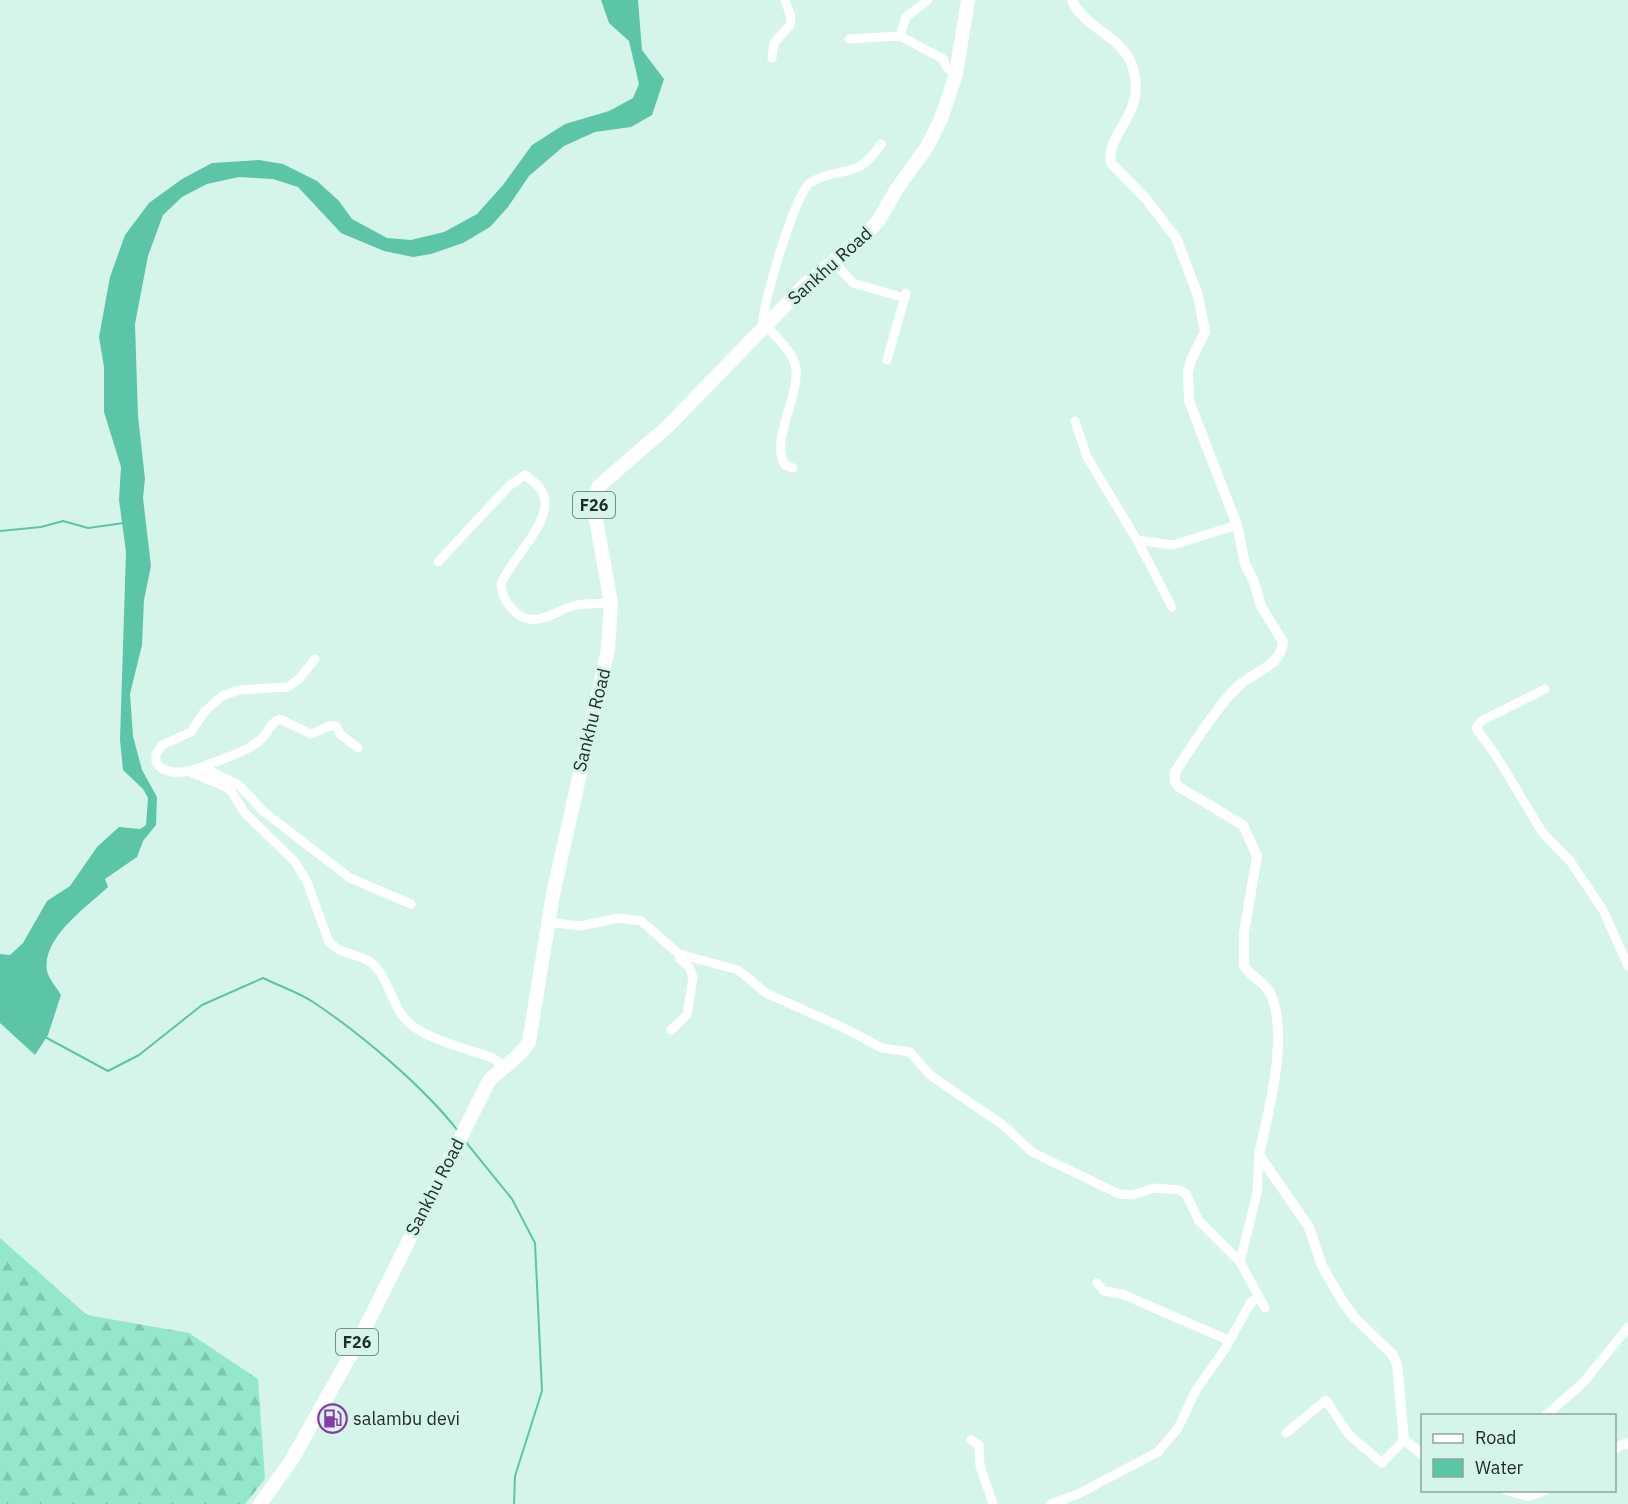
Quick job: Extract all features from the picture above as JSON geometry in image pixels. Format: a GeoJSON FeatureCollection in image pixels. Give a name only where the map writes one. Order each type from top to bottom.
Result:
{"type":"FeatureCollection","features":[{"type":"Feature","properties":{"kind":"main road","name":"Sankhu Road"},"geometry":{"type":"LineString","coordinates":[[260,1504],[291,1461],[320,1411],[489,1081],[503,1066],[522,1053],[529,1042],[548,922],[578,777],[606,670],[611,603],[594,509],[594,496],[599,486],[667,428],[809,281],[863,238],[879,220],[896,190],[933,136],[956,74],[968,0]]}},
{"type":"Feature","properties":{"kind":"street"},"geometry":{"type":"LineString","coordinates":[[772,58],[774,43],[790,25],[791,16],[785,0]]}},
{"type":"Feature","properties":{"kind":"street"},"geometry":{"type":"LineString","coordinates":[[900,36],[906,16],[928,0]]}},
{"type":"Feature","properties":{"kind":"street"},"geometry":{"type":"LineString","coordinates":[[1072,0],[1089,21],[1117,43],[1132,65],[1135,100],[1132,112],[1111,149],[1111,163],[1146,199],[1176,238],[1198,295],[1205,332],[1191,360],[1188,372],[1190,401],[1236,525],[1245,564],[1254,582],[1261,606],[1278,631],[1282,648],[1268,667],[1238,688],[1175,772],[1175,782],[1243,825],[1257,856],[1244,933],[1244,966],[1269,992],[1276,1025],[1276,1073],[1259,1155],[1257,1192],[1240,1262]]}},
{"type":"Feature","properties":{"kind":"street"},"geometry":{"type":"LineString","coordinates":[[849,39],[900,36],[943,59],[947,68],[956,74]]}},
{"type":"Feature","properties":{"kind":"street"},"geometry":{"type":"LineString","coordinates":[[793,468],[784,465],[780,458],[780,446],[795,383],[796,368],[791,354],[763,319],[767,296],[802,190],[813,181],[858,169],[868,161],[881,144]]}},
{"type":"Feature","properties":{"kind":"street"},"geometry":{"type":"LineString","coordinates":[[833,261],[853,283],[906,296],[887,360]]}},
{"type":"Feature","properties":{"kind":"street"},"geometry":{"type":"LineString","coordinates":[[1075,421],[1087,457],[1137,540],[1172,607]]}},
{"type":"Feature","properties":{"kind":"street"},"geometry":{"type":"LineString","coordinates":[[438,562],[509,486],[525,475],[540,488],[545,498],[541,519],[501,584],[501,592],[513,611],[526,619],[538,620],[574,606],[611,603]]}},
{"type":"Feature","properties":{"kind":"street"},"geometry":{"type":"LineString","coordinates":[[1137,540],[1173,545],[1236,525]]}},
{"type":"Feature","properties":{"kind":"street"},"geometry":{"type":"LineString","coordinates":[[315,659],[299,679],[288,687],[239,690],[222,696],[204,712],[191,732],[162,746],[156,754],[158,766],[178,772],[188,771],[237,754],[260,740],[275,720],[280,719],[311,734],[328,726],[336,726],[340,734],[358,748]]}},
{"type":"Feature","properties":{"kind":"street"},"geometry":{"type":"LineString","coordinates":[[1545,689],[1481,721],[1476,728],[1497,757],[1542,832],[1570,861],[1603,910],[1628,966]]}},
{"type":"Feature","properties":{"kind":"street"},"geometry":{"type":"LineString","coordinates":[[202,767],[239,785],[263,811],[350,878],[411,904]]}},
{"type":"Feature","properties":{"kind":"street"},"geometry":{"type":"LineString","coordinates":[[188,771],[224,786],[232,792],[244,812],[295,862],[307,882],[329,942],[347,955],[371,961],[384,976],[392,998],[406,1020],[423,1032],[494,1058],[503,1066]]}},
{"type":"Feature","properties":{"kind":"street"},"geometry":{"type":"LineString","coordinates":[[548,922],[580,926],[604,920],[633,919],[648,925],[679,954],[738,970],[766,993],[882,1048],[909,1052],[930,1075],[1003,1125],[1032,1152],[1110,1190],[1132,1196],[1155,1188],[1179,1190],[1186,1194],[1199,1221],[1240,1262],[1265,1308]]}},
{"type":"Feature","properties":{"kind":"street"},"geometry":{"type":"LineString","coordinates":[[671,1030],[687,1016],[693,977],[692,971],[680,959],[679,954]]}},
{"type":"Feature","properties":{"kind":"street"},"geometry":{"type":"LineString","coordinates":[[1259,1155],[1309,1227],[1322,1266],[1342,1302],[1392,1354],[1397,1364],[1404,1440],[1421,1453]]}},
{"type":"Feature","properties":{"kind":"street"},"geometry":{"type":"LineString","coordinates":[[1097,1284],[1104,1291],[1122,1294],[1228,1340]]}},
{"type":"Feature","properties":{"kind":"street"},"geometry":{"type":"LineString","coordinates":[[1051,1504],[1078,1494],[1158,1452],[1178,1428],[1196,1390],[1225,1349],[1251,1302],[1258,1298]]}},
{"type":"Feature","properties":{"kind":"street"},"geometry":{"type":"LineString","coordinates":[[1547,1414],[1583,1383],[1628,1327]]}},
{"type":"Feature","properties":{"kind":"street"},"geometry":{"type":"LineString","coordinates":[[1286,1433],[1326,1400],[1349,1435],[1382,1463],[1404,1440]]}},
{"type":"Feature","properties":{"kind":"street"},"geometry":{"type":"LineString","coordinates":[[971,1440],[979,1445],[981,1467],[993,1504]]}},
{"type":"Feature","properties":{"kind":"street"},"geometry":{"type":"LineString","coordinates":[[1510,1492],[1528,1496],[1542,1492]]}},
{"type":"Feature","properties":{"kind":"green space"},"geometry":{"type":"Polygon","coordinates":[[[0,1238],[87,1315],[189,1333],[258,1379],[265,1479],[245,1504],[0,1504],[0,1238]]]}},
{"type":"Feature","properties":{"kind":"water"},"geometry":{"type":"Polygon","coordinates":[[[601,0],[638,0],[642,50],[664,79],[652,115],[631,127],[595,132],[564,146],[529,176],[508,207],[490,227],[463,243],[431,254],[413,257],[384,251],[341,233],[298,187],[273,179],[239,177],[207,184],[182,197],[163,215],[148,256],[135,324],[138,416],[145,479],[143,498],[151,566],[144,600],[142,645],[130,694],[133,736],[142,770],[157,797],[156,825],[143,841],[137,857],[105,879],[108,887],[78,913],[58,935],[51,947],[47,959],[47,971],[61,995],[48,1035],[35,1055],[0,1023],[0,954],[10,955],[23,943],[47,901],[70,886],[97,847],[119,827],[140,829],[146,825],[148,798],[143,789],[123,770],[120,740],[126,552],[119,500],[121,467],[104,412],[104,367],[99,337],[110,277],[125,235],[149,203],[182,179],[212,163],[259,160],[283,164],[317,181],[339,201],[352,219],[387,238],[411,240],[444,232],[477,214],[503,185],[532,145],[565,124],[609,111],[633,98],[639,84],[629,41],[609,23],[601,0]]]}},
{"type":"Feature","properties":{"kind":"waterway"},"geometry":{"type":"LineString","coordinates":[[0,531],[41,527],[63,521],[88,528],[124,523]]}},
{"type":"Feature","properties":{"kind":"waterway"},"geometry":{"type":"LineString","coordinates":[[45,1037],[108,1071],[139,1055],[202,1005],[263,978],[307,998],[351,1029],[410,1079],[458,1131]]}},
{"type":"Feature","properties":{"kind":"waterway"},"geometry":{"type":"LineString","coordinates":[[465,1141],[512,1199],[535,1243],[542,1391],[515,1476],[514,1504]]}},
{"type":"Feature","properties":{"kind":"place","name":"salambu devi"},"geometry":{"type":"Point","coordinates":[332,1419]}}]}
